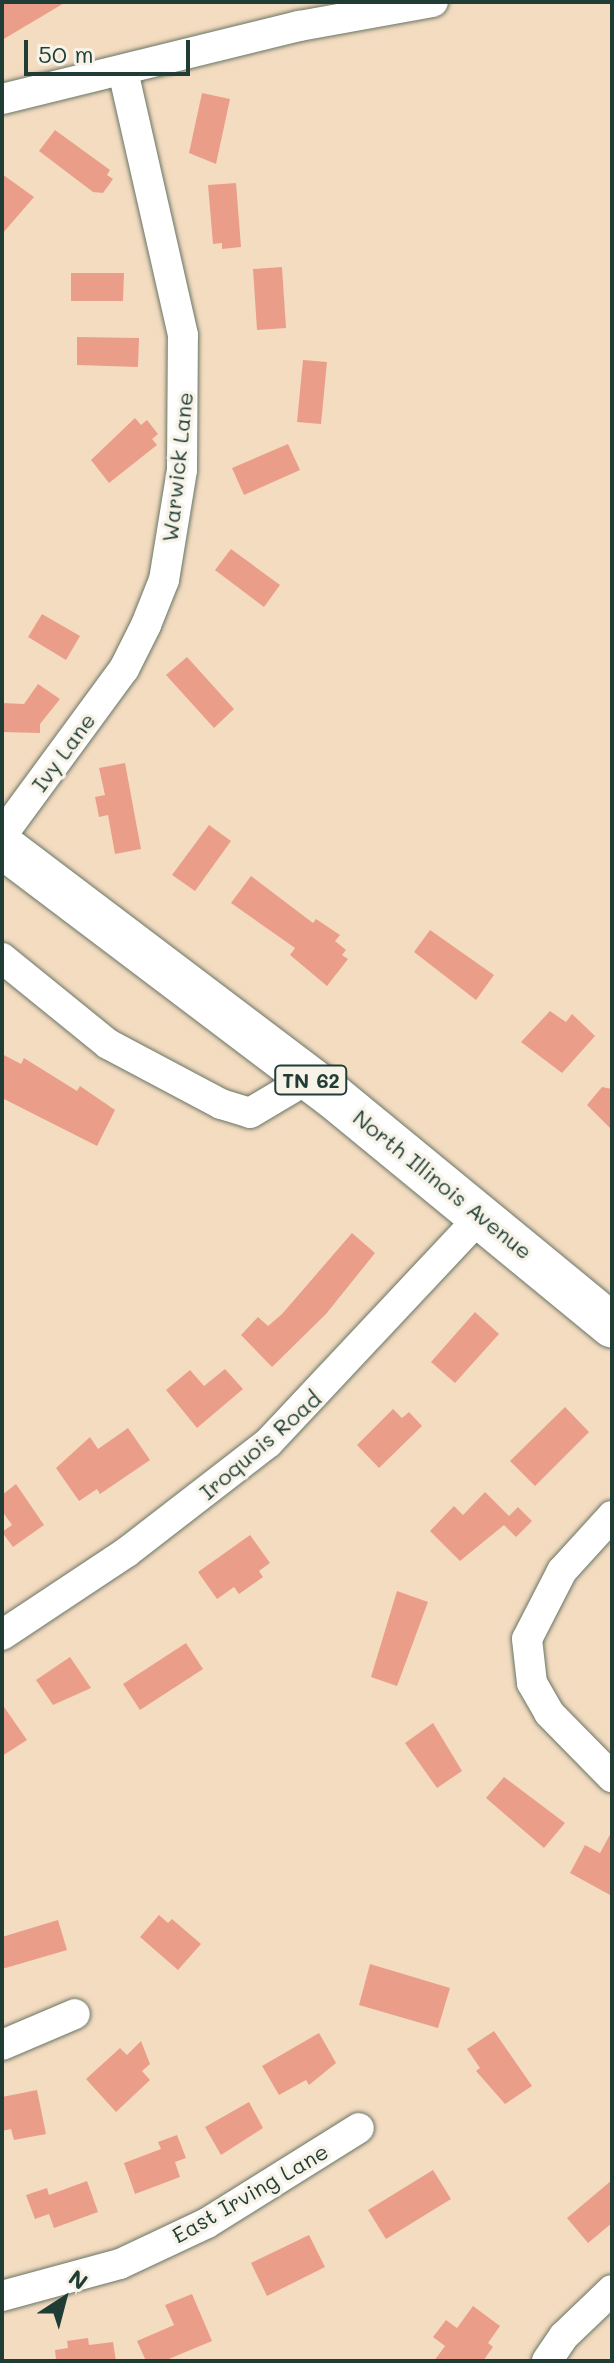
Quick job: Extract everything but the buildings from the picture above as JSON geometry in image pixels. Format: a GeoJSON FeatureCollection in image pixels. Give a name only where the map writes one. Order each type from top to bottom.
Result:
{"type":"FeatureCollection","features":[{"type":"Feature","properties":{"kind":"highway","name":"North Illinois Avenue"},"geometry":{"type":"LineString","coordinates":[[2,846],[483,1214],[612,1325]]}},
{"type":"Feature","properties":{"kind":"street"},"geometry":{"type":"LineString","coordinates":[[2,99],[299,26],[433,2]]}},
{"type":"Feature","properties":{"kind":"street","name":"Warwick Lane"},"geometry":{"type":"LineString","coordinates":[[123,70],[183,335],[186,387],[182,470],[164,580],[124,669]]}},
{"type":"Feature","properties":{"kind":"street","name":"Ivy Lane"},"geometry":{"type":"LineString","coordinates":[[2,835],[124,669]]}},
{"type":"Feature","properties":{"kind":"street"},"geometry":{"type":"LineString","coordinates":[[2,958],[108,1044],[221,1104],[250,1113],[309,1078]]}},
{"type":"Feature","properties":{"kind":"street","name":"Iroquois Road"},"geometry":{"type":"LineString","coordinates":[[2,1635],[127,1552],[268,1443],[311,1402],[483,1214]]}},
{"type":"Feature","properties":{"kind":"street"},"geometry":{"type":"LineString","coordinates":[[612,1516],[542,1603],[527,1639],[527,1662],[532,1683],[549,1713],[612,1777]]}},
{"type":"Feature","properties":{"kind":"street"},"geometry":{"type":"LineString","coordinates":[[2,2045],[75,2014]]}},
{"type":"Feature","properties":{"kind":"street","name":"East Irving Lane"},"geometry":{"type":"LineString","coordinates":[[2,2296],[120,2264],[207,2223],[359,2128]]}},
{"type":"Feature","properties":{"kind":"street"},"geometry":{"type":"LineString","coordinates":[[547,2361],[564,2336],[612,2290]]}}]}
